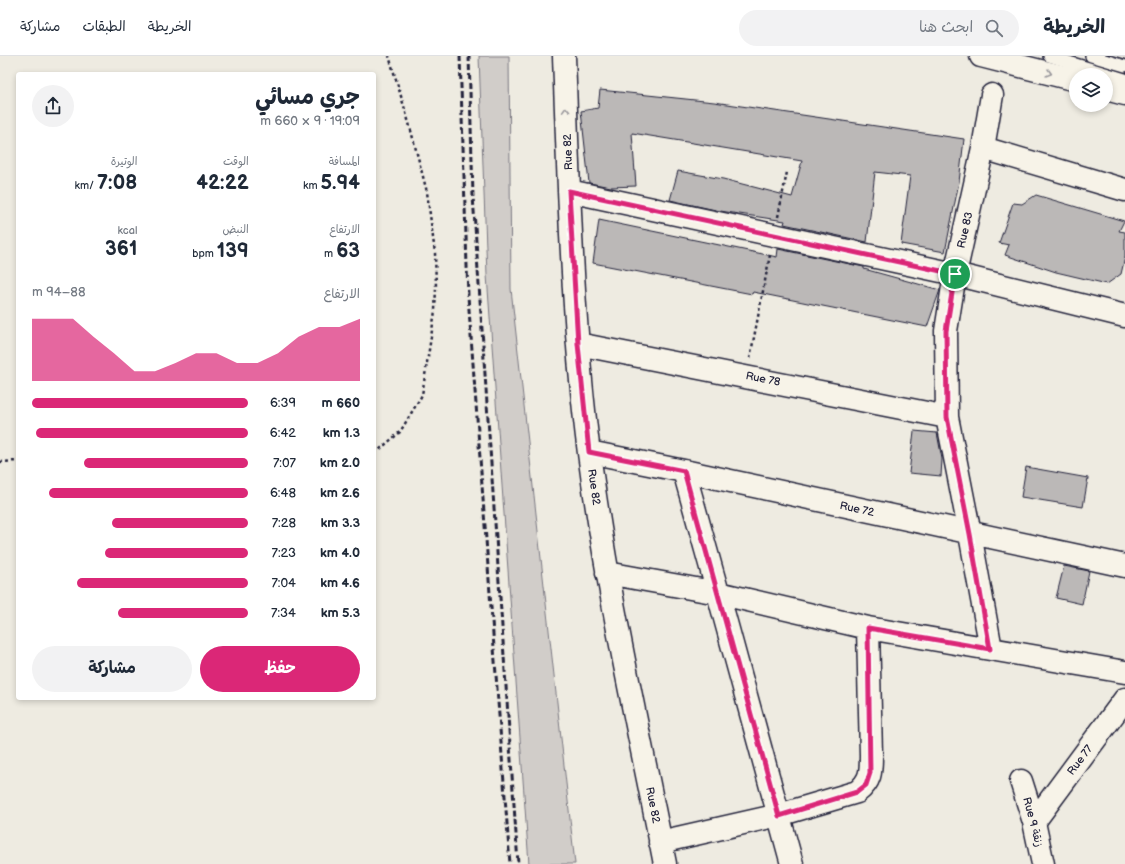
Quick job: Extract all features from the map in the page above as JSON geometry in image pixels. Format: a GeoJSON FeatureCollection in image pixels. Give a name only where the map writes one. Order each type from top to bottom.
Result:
{"type":"FeatureCollection","features":[{"type":"Feature","properties":{"kind":"street","name":"Rue 82"},"geometry":{"type":"LineString","coordinates":[[564,56],[569,191],[578,344],[589,452],[607,573],[665,864]]}},
{"type":"Feature","properties":{"kind":"street"},"geometry":{"type":"LineString","coordinates":[[983,56],[1028,61],[1069,77]]}},
{"type":"Feature","properties":{"kind":"street"},"geometry":{"type":"LineString","coordinates":[[1113,91],[1125,94]]}},
{"type":"Feature","properties":{"kind":"street","name":"Rue 83"},"geometry":{"type":"LineString","coordinates":[[990,649],[970,534],[947,417],[946,331],[955,274],[983,148],[992,95]]}},
{"type":"Feature","properties":{"kind":"street"},"geometry":{"type":"LineString","coordinates":[[983,148],[1125,190]]}},
{"type":"Feature","properties":{"kind":"street"},"geometry":{"type":"LineString","coordinates":[[569,191],[955,274],[1125,316]]}},
{"type":"Feature","properties":{"kind":"street","name":"Rue 78"},"geometry":{"type":"LineString","coordinates":[[578,344],[747,376],[947,417]]}},
{"type":"Feature","properties":{"kind":"street","name":"Rue 72"},"geometry":{"type":"LineString","coordinates":[[589,452],[1125,566]]}},
{"type":"Feature","properties":{"kind":"street"},"geometry":{"type":"LineString","coordinates":[[684,471],[792,864]]}},
{"type":"Feature","properties":{"kind":"street"},"geometry":{"type":"LineString","coordinates":[[607,573],[718,593],[868,628],[1125,672]]}},
{"type":"Feature","properties":{"kind":"street"},"geometry":{"type":"LineString","coordinates":[[660,842],[779,816],[857,792],[866,785],[870,773],[871,755],[868,628]]}},
{"type":"Feature","properties":{"kind":"street","name":"Rue 77"},"geometry":{"type":"LineString","coordinates":[[1034,822],[1125,699]]}},
{"type":"Feature","properties":{"kind":"street","name":"Rue 9 زنقة"},"geometry":{"type":"LineString","coordinates":[[1021,781],[1034,822],[1043,864]]}},
{"type":"Feature","properties":{"kind":"lane"},"geometry":{"type":"LineString","coordinates":[[1049,56],[1125,79]]}},
{"type":"Feature","properties":{"kind":"lane"},"geometry":{"type":"LineString","coordinates":[[1091,56],[1125,66]]}},
{"type":"Feature","properties":{"kind":"path"},"geometry":{"type":"LineString","coordinates":[[376,451],[379,450],[400,432],[422,395],[435,311],[436,286],[435,253],[427,192],[410,123],[389,56]]}},
{"type":"Feature","properties":{"kind":"path"},"geometry":{"type":"LineString","coordinates":[[747,376],[761,296],[787,172]]}},
{"type":"Feature","properties":{"kind":"path"},"geometry":{"type":"LineString","coordinates":[[0,462],[16,462]]}},
{"type":"Feature","properties":{"kind":"shaded area"},"geometry":{"type":"Polygon","coordinates":[[[479,56],[509,56],[511,289],[575,864],[529,864],[487,275],[479,56]]]}},
{"type":"Feature","properties":{"kind":"building"},"geometry":{"type":"Polygon","coordinates":[[[600,90],[714,102],[964,139],[959,182],[945,252],[901,244],[910,176],[875,172],[867,242],[784,224],[785,221],[720,211],[670,200],[678,171],[723,179],[792,197],[802,161],[632,133],[636,186],[611,187],[589,183],[581,111],[598,108],[600,90]]]}},
{"type":"Feature","properties":{"kind":"building"},"geometry":{"type":"Polygon","coordinates":[[[1036,195],[1124,221],[1119,231],[1125,232],[1125,257],[1121,274],[1107,284],[1056,272],[1005,255],[1009,245],[999,243],[1013,203],[1022,204],[1036,195]]]}},
{"type":"Feature","properties":{"kind":"building"},"geometry":{"type":"Polygon","coordinates":[[[599,220],[777,257],[778,249],[864,267],[864,269],[940,290],[927,327],[753,292],[752,294],[593,263],[599,220]]]}},
{"type":"Feature","properties":{"kind":"building"},"geometry":{"type":"Polygon","coordinates":[[[914,431],[937,433],[942,459],[941,476],[909,473],[914,431]]]}},
{"type":"Feature","properties":{"kind":"building"},"geometry":{"type":"Polygon","coordinates":[[[1026,467],[1088,478],[1083,507],[1021,497],[1026,467]]]}},
{"type":"Feature","properties":{"kind":"building"},"geometry":{"type":"Polygon","coordinates":[[[1064,566],[1089,571],[1082,604],[1056,598],[1064,566]]]}},
{"type":"Feature","properties":{"kind":"railway"},"geometry":{"type":"LineString","coordinates":[[460,56],[468,296],[510,864]]}},
{"type":"Feature","properties":{"kind":"railway"},"geometry":{"type":"LineString","coordinates":[[469,56],[473,196],[518,864]]}},
{"type":"Feature","properties":{"kind":"route"},"geometry":{"type":"LineString","coordinates":[[569,191],[955,274],[946,331],[947,417],[970,534],[990,649],[868,628],[871,755],[870,773],[866,785],[857,792],[779,816],[684,471],[589,452],[578,344],[569,191]]}}]}
